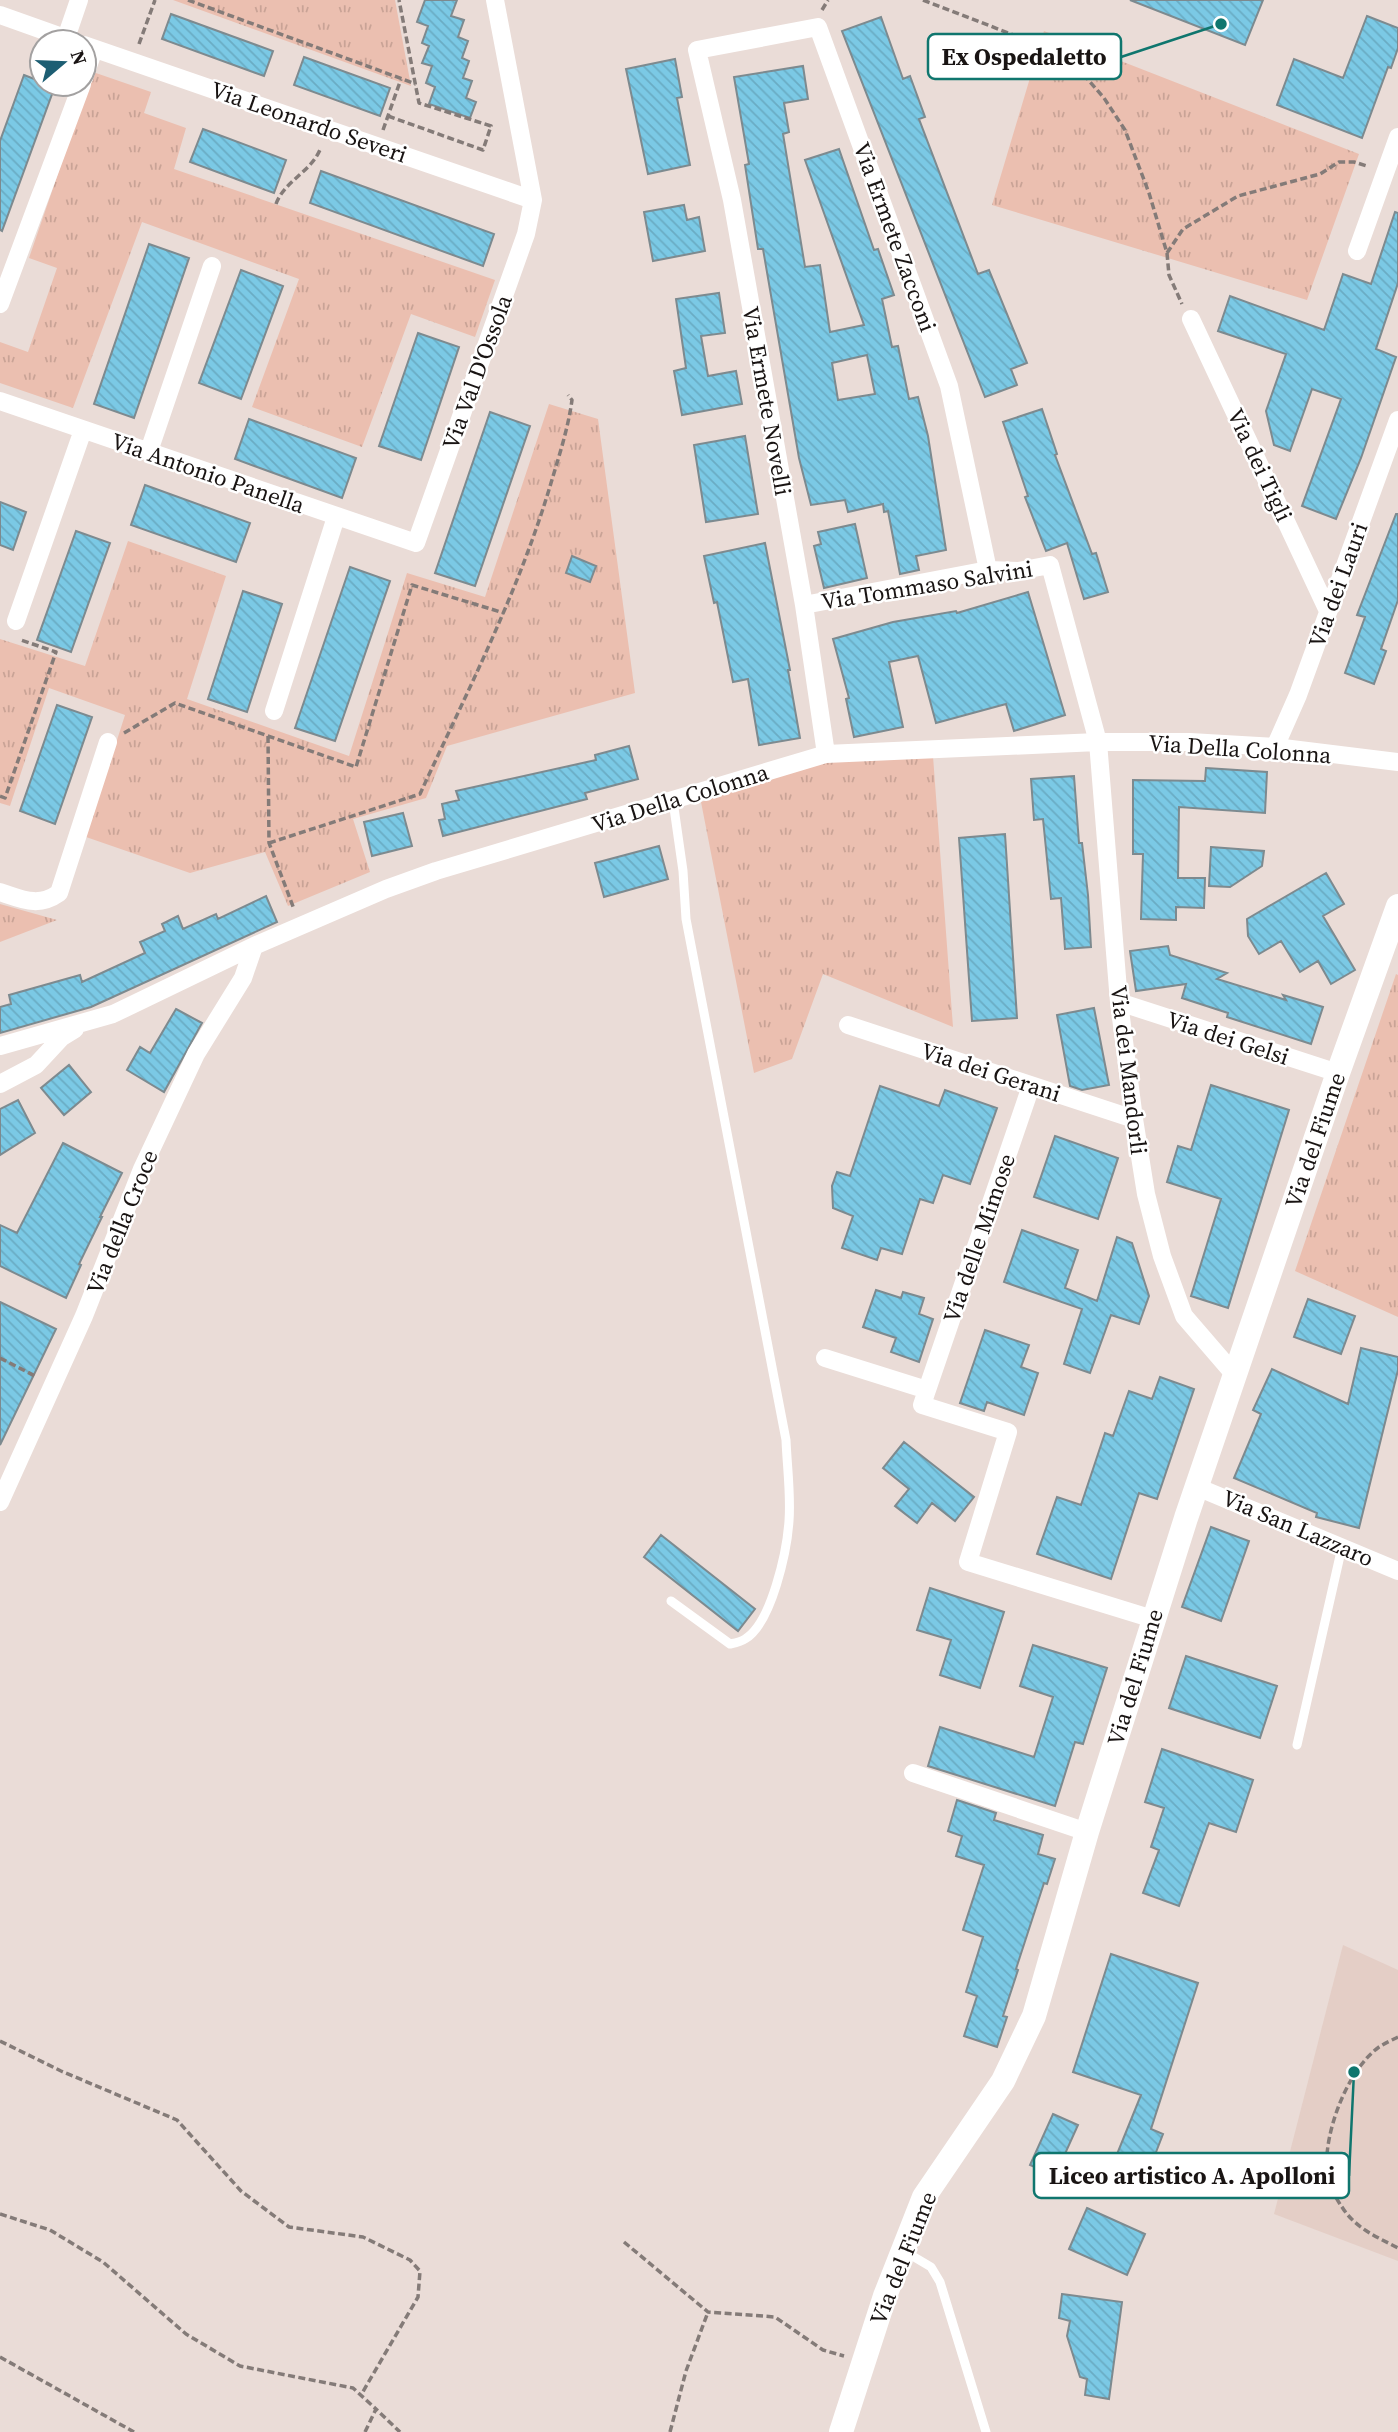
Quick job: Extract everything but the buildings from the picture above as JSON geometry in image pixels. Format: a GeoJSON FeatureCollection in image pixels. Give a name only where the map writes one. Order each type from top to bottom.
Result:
{"type":"FeatureCollection","features":[{"type":"Feature","properties":{"kind":"street"},"geometry":{"type":"LineString","coordinates":[[73,28],[79,0]]}},
{"type":"Feature","properties":{"kind":"street"},"geometry":{"type":"LineString","coordinates":[[495,0],[533,200]]}},
{"type":"Feature","properties":{"kind":"street"},"geometry":{"type":"LineString","coordinates":[[0,15],[37,28]]}},
{"type":"Feature","properties":{"kind":"street","name":"Via Ermete Zacconi"},"geometry":{"type":"LineString","coordinates":[[697,50],[818,27],[949,386],[988,570]]}},
{"type":"Feature","properties":{"kind":"street","name":"Via Leonardo Severi"},"geometry":{"type":"LineString","coordinates":[[98,50],[533,200]]}},
{"type":"Feature","properties":{"kind":"street","name":"Via Ermete Novelli"},"geometry":{"type":"LineString","coordinates":[[697,50],[732,200],[804,605],[826,754]]}},
{"type":"Feature","properties":{"kind":"street"},"geometry":{"type":"LineString","coordinates":[[0,304],[77,98]]}},
{"type":"Feature","properties":{"kind":"street"},"geometry":{"type":"LineString","coordinates":[[1357,251],[1398,137]]}},
{"type":"Feature","properties":{"kind":"street","name":"Via Val D'Ossola"},"geometry":{"type":"LineString","coordinates":[[416,543],[526,233],[533,200]]}},
{"type":"Feature","properties":{"kind":"street"},"geometry":{"type":"LineString","coordinates":[[149,451],[212,267]]}},
{"type":"Feature","properties":{"kind":"street","name":"Via dei Tigli"},"geometry":{"type":"LineString","coordinates":[[1191,319],[1328,611]]}},
{"type":"Feature","properties":{"kind":"street","name":"Via Antonio Panella"},"geometry":{"type":"LineString","coordinates":[[0,401],[416,543]]}},
{"type":"Feature","properties":{"kind":"street","name":"Via dei Lauri"},"geometry":{"type":"LineString","coordinates":[[1275,747],[1298,695],[1398,420]]}},
{"type":"Feature","properties":{"kind":"street"},"geometry":{"type":"LineString","coordinates":[[14,629],[83,430]]}},
{"type":"Feature","properties":{"kind":"street"},"geometry":{"type":"LineString","coordinates":[[274,711],[336,517]]}},
{"type":"Feature","properties":{"kind":"street","name":"Via Tommaso Salvini"},"geometry":{"type":"LineString","coordinates":[[804,605],[988,570],[1018,571],[1050,565]]}},
{"type":"Feature","properties":{"kind":"street","name":"Via dei Mandorli"},"geometry":{"type":"LineString","coordinates":[[1050,565],[1098,741],[1119,1002],[1146,1194],[1162,1256],[1184,1316],[1234,1374]]}},
{"type":"Feature","properties":{"kind":"street","name":"Via Della Colonna"},"geometry":{"type":"LineString","coordinates":[[0,1046],[113,1014],[254,946],[386,889],[436,871],[826,754],[1098,741],[1190,742],[1275,747],[1398,762]]}},
{"type":"Feature","properties":{"kind":"street"},"geometry":{"type":"LineString","coordinates":[[0,892],[30,901],[47,902],[58,893],[108,742]]}},
{"type":"Feature","properties":{"kind":"street","name":"Via del Fiume"},"geometry":{"type":"LineString","coordinates":[[841,2432],[902,2250],[924,2197],[1003,2081],[1034,2016],[1153,1619],[1234,1374],[1398,906]]}},
{"type":"Feature","properties":{"kind":"street","name":"Via della Croce"},"geometry":{"type":"LineString","coordinates":[[0,1503],[83,1316],[142,1169],[196,1054],[243,978],[254,946]]}},
{"type":"Feature","properties":{"kind":"street","name":"Via dei Gelsi"},"geometry":{"type":"LineString","coordinates":[[1119,1002],[1338,1073]]}},
{"type":"Feature","properties":{"kind":"street"},"geometry":{"type":"LineString","coordinates":[[0,1084],[36,1065],[62,1037],[94,1019]]}},
{"type":"Feature","properties":{"kind":"street","name":"Via dei Gerani"},"geometry":{"type":"LineString","coordinates":[[848,1025],[1134,1119]]}},
{"type":"Feature","properties":{"kind":"street","name":"Via delle Mimose"},"geometry":{"type":"LineString","coordinates":[[927,1390],[1031,1086]]}},
{"type":"Feature","properties":{"kind":"street"},"geometry":{"type":"LineString","coordinates":[[825,1358],[927,1390],[922,1405],[1008,1432],[968,1562],[1153,1619]]}},
{"type":"Feature","properties":{"kind":"street","name":"Via San Lazzaro"},"geometry":{"type":"LineString","coordinates":[[1197,1487],[1398,1571]]}},
{"type":"Feature","properties":{"kind":"street"},"geometry":{"type":"LineString","coordinates":[[913,1773],[1087,1832]]}},
{"type":"Feature","properties":{"kind":"lane"},"geometry":{"type":"LineString","coordinates":[[671,1601],[730,1644],[745,1640],[758,1627],[769,1604],[782,1563],[789,1520],[786,1440],[685,919],[673,801]]}},
{"type":"Feature","properties":{"kind":"lane"},"geometry":{"type":"LineString","coordinates":[[1297,1745],[1342,1548]]}},
{"type":"Feature","properties":{"kind":"lane"},"geometry":{"type":"LineString","coordinates":[[902,2250],[931,2267],[940,2282],[986,2432]]}},
{"type":"Feature","properties":{"kind":"path"},"geometry":{"type":"LineString","coordinates":[[133,61],[155,0]]}},
{"type":"Feature","properties":{"kind":"path"},"geometry":{"type":"LineString","coordinates":[[188,0],[415,84]]}},
{"type":"Feature","properties":{"kind":"path"},"geometry":{"type":"LineString","coordinates":[[388,116],[483,150],[491,126],[419,103],[399,0]]}},
{"type":"Feature","properties":{"kind":"path"},"geometry":{"type":"LineString","coordinates":[[923,0],[1055,51],[1078,68],[1104,98],[1125,130],[1149,193],[1167,253],[1168,275],[1191,319]]}},
{"type":"Feature","properties":{"kind":"path"},"geometry":{"type":"LineString","coordinates":[[377,146],[401,79]]}},
{"type":"Feature","properties":{"kind":"path"},"geometry":{"type":"LineString","coordinates":[[276,204],[280,193],[318,157],[328,129]]}},
{"type":"Feature","properties":{"kind":"path"},"geometry":{"type":"LineString","coordinates":[[1167,253],[1183,229],[1238,196],[1320,174],[1339,162],[1354,162],[1385,174]]}},
{"type":"Feature","properties":{"kind":"path"},"geometry":{"type":"LineString","coordinates":[[269,843],[419,794],[503,613],[540,521],[568,427],[572,400],[568,395]]}},
{"type":"Feature","properties":{"kind":"path"},"geometry":{"type":"LineString","coordinates":[[108,742],[175,703],[356,767],[412,585],[503,613]]}},
{"type":"Feature","properties":{"kind":"path"},"geometry":{"type":"LineString","coordinates":[[0,796],[5,797],[56,652],[14,629]]}},
{"type":"Feature","properties":{"kind":"path"},"geometry":{"type":"LineString","coordinates":[[274,711],[268,736],[269,843],[301,927]]}},
{"type":"Feature","properties":{"kind":"path"},"geometry":{"type":"LineString","coordinates":[[0,1358],[53,1385]]}},
{"type":"Feature","properties":{"kind":"path"},"geometry":{"type":"LineString","coordinates":[[1398,2036],[1377,2048],[1357,2072],[1343,2097],[1328,2137],[1327,2175],[1342,2208],[1364,2230],[1398,2248]]}},
{"type":"Feature","properties":{"kind":"path"},"geometry":{"type":"LineString","coordinates":[[0,2041],[61,2071],[177,2120],[241,2191],[289,2227],[363,2237],[410,2260],[420,2271],[418,2297],[361,2395]]}},
{"type":"Feature","properties":{"kind":"path"},"geometry":{"type":"LineString","coordinates":[[0,2214],[50,2230],[103,2262],[186,2333],[240,2366],[354,2388],[400,2432]]}},
{"type":"Feature","properties":{"kind":"path"},"geometry":{"type":"LineString","coordinates":[[624,2242],[708,2312],[775,2318],[823,2350],[864,2361]]}},
{"type":"Feature","properties":{"kind":"path"},"geometry":{"type":"LineString","coordinates":[[670,2432],[686,2371],[708,2312]]}},
{"type":"Feature","properties":{"kind":"path"},"geometry":{"type":"LineString","coordinates":[[0,2357],[134,2432]]}},
{"type":"Feature","properties":{"kind":"path"},"geometry":{"type":"LineString","coordinates":[[365,2432],[376,2409]]}},
{"type":"Feature","properties":{"kind":"shaded area"},"geometry":{"type":"Polygon","coordinates":[[[1343,1945],[1398,1970],[1398,2261],[1274,2214],[1343,1945]]]}},
{"type":"Feature","properties":{"kind":"green space"},"geometry":{"type":"Polygon","coordinates":[[[173,0],[395,0],[411,86],[173,0]]]}},
{"type":"Feature","properties":{"kind":"green space"},"geometry":{"type":"Polygon","coordinates":[[[1044,31],[1359,154],[1307,300],[992,205],[1044,31]]]}},
{"type":"Feature","properties":{"kind":"green space"},"geometry":{"type":"Polygon","coordinates":[[[98,74],[151,92],[144,113],[186,128],[174,169],[495,280],[475,337],[411,314],[362,447],[252,407],[299,279],[142,222],[73,408],[0,383],[0,342],[28,352],[57,268],[29,258],[84,98],[98,98],[98,74]]]}},
{"type":"Feature","properties":{"kind":"green space"},"geometry":{"type":"Polygon","coordinates":[[[549,404],[598,419],[635,693],[447,746],[426,798],[353,819],[370,872],[288,906],[265,852],[190,873],[86,837],[125,715],[49,688],[10,806],[0,803],[0,639],[85,666],[128,541],[226,576],[187,699],[349,756],[407,573],[485,597],[549,404]]]}},
{"type":"Feature","properties":{"kind":"green space"},"geometry":{"type":"Polygon","coordinates":[[[933,756],[953,1027],[823,974],[792,1059],[754,1073],[701,802],[828,760],[933,756]]]}},
{"type":"Feature","properties":{"kind":"green space"},"geometry":{"type":"Polygon","coordinates":[[[0,904],[57,920],[0,942],[0,904]]]}},
{"type":"Feature","properties":{"kind":"green space"},"geometry":{"type":"Polygon","coordinates":[[[1396,974],[1398,975],[1398,1317],[1295,1271],[1396,974]]]}},
{"type":"Feature","properties":{"kind":"place","name":"Ex Ospedaletto"},"geometry":{"type":"Point","coordinates":[1221,24]}},
{"type":"Feature","properties":{"kind":"place","name":"Liceo artistico A. Apolloni"},"geometry":{"type":"Point","coordinates":[1354,2072]}}]}
